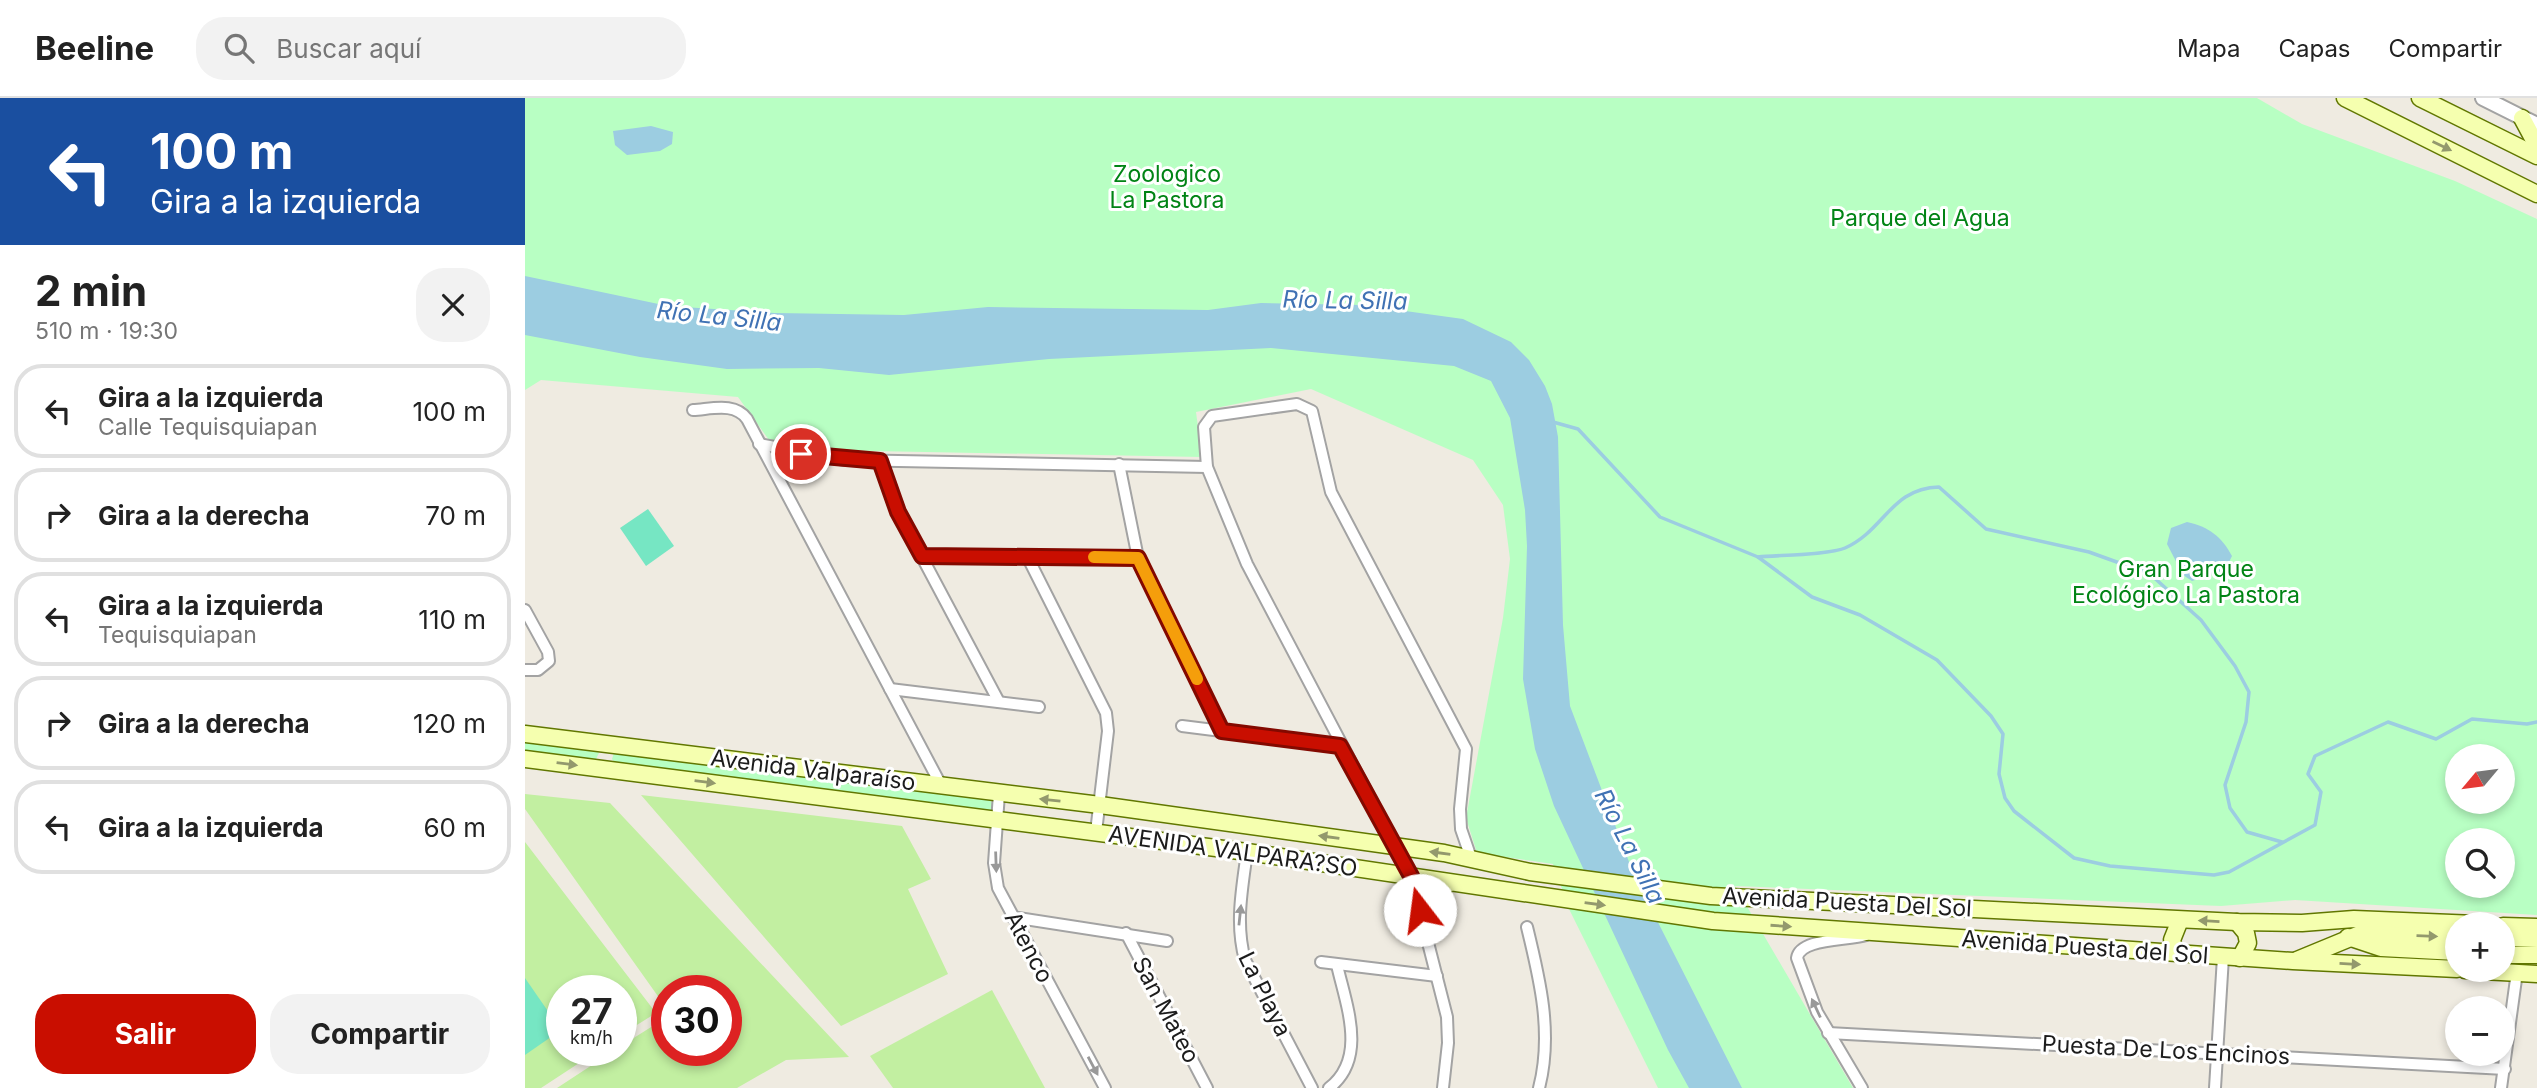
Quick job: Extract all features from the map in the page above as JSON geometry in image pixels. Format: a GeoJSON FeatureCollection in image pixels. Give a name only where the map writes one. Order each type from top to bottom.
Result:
{"type":"FeatureCollection","features":[{"type":"Feature","properties":{"kind":"main road"},"geometry":{"type":"LineString","coordinates":[[2345,98],[2537,194]]}},
{"type":"Feature","properties":{"kind":"main road"},"geometry":{"type":"LineString","coordinates":[[2420,98],[2537,156]]}},
{"type":"Feature","properties":{"kind":"main road"},"geometry":{"type":"LineString","coordinates":[[2530,122],[2537,146]]}},
{"type":"Feature","properties":{"kind":"main road","name":"Avenida Valparaíso"},"geometry":{"type":"LineString","coordinates":[[525,734],[839,770],[942,787],[1100,805]]}},
{"type":"Feature","properties":{"kind":"main road","name":"Avenida Valparaíso"},"geometry":{"type":"LineString","coordinates":[[525,759],[1096,832]]}},
{"type":"Feature","properties":{"kind":"main road","name":"AVENIDA VALPARA?SO"},"geometry":{"type":"LineString","coordinates":[[1100,805],[1396,847]]}},
{"type":"Feature","properties":{"kind":"main road","name":"AVENIDA VALPARA?SO"},"geometry":{"type":"LineString","coordinates":[[1096,832],[1411,876]]}},
{"type":"Feature","properties":{"kind":"main road","name":"Avenida Puesta Del Sol"},"geometry":{"type":"LineString","coordinates":[[1396,847],[1471,858],[1531,872],[1711,896],[2180,920],[2302,923]]}},
{"type":"Feature","properties":{"kind":"main road","name":"Avenida Puesta Del Sol"},"geometry":{"type":"LineString","coordinates":[[1411,876],[1713,921]]}},
{"type":"Feature","properties":{"kind":"main road"},"geometry":{"type":"LineString","coordinates":[[1420,910],[1434,890],[1450,883]]}},
{"type":"Feature","properties":{"kind":"main road"},"geometry":{"type":"LineString","coordinates":[[2302,923],[2354,919],[2445,923]]}},
{"type":"Feature","properties":{"kind":"main road"},"geometry":{"type":"LineString","coordinates":[[2175,952],[2172,934],[2180,920]]}},
{"type":"Feature","properties":{"kind":"main road","name":"Avenida Puesta del Sol"},"geometry":{"type":"LineString","coordinates":[[1713,921],[2223,957],[2445,968]]}},
{"type":"Feature","properties":{"kind":"main road"},"geometry":{"type":"LineString","coordinates":[[2237,922],[2248,943],[2240,958]]}},
{"type":"Feature","properties":{"kind":"main road"},"geometry":{"type":"LineString","coordinates":[[2302,923],[2381,948],[2445,951]]}},
{"type":"Feature","properties":{"kind":"main road"},"geometry":{"type":"LineString","coordinates":[[2515,926],[2537,927]]}},
{"type":"Feature","properties":{"kind":"main road"},"geometry":{"type":"LineString","coordinates":[[2293,961],[2348,937],[2371,933],[2445,936]]}},
{"type":"Feature","properties":{"kind":"main road"},"geometry":{"type":"LineString","coordinates":[[2515,938],[2537,939]]}},
{"type":"Feature","properties":{"kind":"main road"},"geometry":{"type":"LineString","coordinates":[[2515,955],[2537,955]]}},
{"type":"Feature","properties":{"kind":"main road"},"geometry":{"type":"LineString","coordinates":[[2517,972],[2537,974]]}},
{"type":"Feature","properties":{"kind":"street"},"geometry":{"type":"LineString","coordinates":[[2483,98],[2530,122]]}},
{"type":"Feature","properties":{"kind":"street"},"geometry":{"type":"LineString","coordinates":[[1443,1088],[1448,1043],[1447,1017],[1411,876],[1340,746],[1247,564],[1207,467],[1206,421],[1212,416],[1297,404],[1307,406],[1316,419],[1331,492],[1340,513],[1466,749],[1460,809],[1461,828],[1471,858]]}},
{"type":"Feature","properties":{"kind":"street"},"geometry":{"type":"LineString","coordinates":[[693,410],[733,408],[741,411],[942,787]]}},
{"type":"Feature","properties":{"kind":"street"},"geometry":{"type":"LineString","coordinates":[[759,444],[817,457],[880,461],[1207,467]]}},
{"type":"Feature","properties":{"kind":"street"},"geometry":{"type":"LineString","coordinates":[[880,461],[898,512],[999,702]]}},
{"type":"Feature","properties":{"kind":"street"},"geometry":{"type":"LineString","coordinates":[[1119,464],[1138,558],[1222,731]]}},
{"type":"Feature","properties":{"kind":"street"},"geometry":{"type":"LineString","coordinates":[[922,556],[1138,558]]}},
{"type":"Feature","properties":{"kind":"street"},"geometry":{"type":"LineString","coordinates":[[1027,556],[1106,713],[1108,730],[1096,832]]}},
{"type":"Feature","properties":{"kind":"street"},"geometry":{"type":"LineString","coordinates":[[525,610],[548,652],[549,661],[538,670],[525,670]]}},
{"type":"Feature","properties":{"kind":"street"},"geometry":{"type":"LineString","coordinates":[[890,689],[1039,707]]}},
{"type":"Feature","properties":{"kind":"street"},"geometry":{"type":"LineString","coordinates":[[1182,726],[1340,746]]}},
{"type":"Feature","properties":{"kind":"street","name":"Atenco"},"geometry":{"type":"LineString","coordinates":[[999,794],[994,863],[998,888],[1105,1088]]}},
{"type":"Feature","properties":{"kind":"street","name":"La Playa"},"geometry":{"type":"LineString","coordinates":[[1247,852],[1238,926],[1240,943],[1245,960],[1312,1088]]}},
{"type":"Feature","properties":{"kind":"street"},"geometry":{"type":"LineString","coordinates":[[1012,917],[1167,941]]}},
{"type":"Feature","properties":{"kind":"street"},"geometry":{"type":"LineString","coordinates":[[1527,927],[1544,1014],[1546,1060],[1539,1088]]}},
{"type":"Feature","properties":{"kind":"street"},"geometry":{"type":"LineString","coordinates":[[1862,1088],[1828,1033],[1797,963],[1798,952],[1808,944],[1850,940],[1874,932]]}},
{"type":"Feature","properties":{"kind":"street","name":"San Mateo"},"geometry":{"type":"LineString","coordinates":[[1126,933],[1207,1088]]}},
{"type":"Feature","properties":{"kind":"street"},"geometry":{"type":"LineString","coordinates":[[2215,1088],[2223,957]]}},
{"type":"Feature","properties":{"kind":"street"},"geometry":{"type":"LineString","coordinates":[[1321,962],[1437,975]]}},
{"type":"Feature","properties":{"kind":"street"},"geometry":{"type":"LineString","coordinates":[[1329,1088],[1345,1074],[1352,1053],[1351,1029],[1337,965]]}},
{"type":"Feature","properties":{"kind":"street"},"geometry":{"type":"LineString","coordinates":[[2501,1088],[2517,972]]}},
{"type":"Feature","properties":{"kind":"street","name":"Puesta De Los Encinos"},"geometry":{"type":"LineString","coordinates":[[1828,1033],[2505,1069]]}},
{"type":"Feature","properties":{"kind":"green space","name":"Gran Parque Ecológico La Pastora"},"geometry":{"type":"Polygon","coordinates":[[[525,98],[2257,98],[2302,124],[2455,181],[2537,219],[2537,915],[2295,900],[2221,906],[1735,886],[1853,1088],[1658,1088],[1570,911],[1553,864],[1477,853],[1466,818],[1503,618],[1510,559],[1503,505],[1473,460],[1311,389],[1196,412],[1202,457],[819,450],[769,440],[738,397],[541,380],[525,390],[525,98]]]}},
{"type":"Feature","properties":{"kind":"green space"},"geometry":{"type":"Polygon","coordinates":[[[648,509],[674,546],[646,566],[620,528],[648,509]]]}},
{"type":"Feature","properties":{"kind":"green space"},"geometry":{"type":"Polygon","coordinates":[[[525,738],[595,748],[599,753],[596,759],[590,762],[525,756],[525,738]]]}},
{"type":"Feature","properties":{"kind":"green space"},"geometry":{"type":"Polygon","coordinates":[[[615,750],[990,800],[994,806],[987,815],[618,768],[612,759],[615,750]]]}},
{"type":"Feature","properties":{"kind":"green space"},"geometry":{"type":"Polygon","coordinates":[[[525,794],[610,803],[849,1057],[786,1060],[737,1088],[557,1088],[591,1066],[637,1066],[637,1036],[651,1027],[651,1066],[742,1066],[742,975],[651,975],[651,986],[525,809],[525,794]]]}},
{"type":"Feature","properties":{"kind":"green space"},"geometry":{"type":"Polygon","coordinates":[[[641,795],[902,826],[931,879],[908,889],[948,974],[841,1026],[641,795]]]}},
{"type":"Feature","properties":{"kind":"green space"},"geometry":{"type":"Polygon","coordinates":[[[525,842],[627,975],[546,975],[546,1066],[575,1066],[541,1088],[525,1088],[525,842]]]}},
{"type":"Feature","properties":{"kind":"green space"},"geometry":{"type":"Polygon","coordinates":[[[525,978],[546,1008],[546,1040],[525,1055],[525,978]]]}},
{"type":"Feature","properties":{"kind":"green space"},"geometry":{"type":"Polygon","coordinates":[[[637,988],[651,1006],[651,1016],[637,1025],[637,988]]]}},
{"type":"Feature","properties":{"kind":"green space"},"geometry":{"type":"Polygon","coordinates":[[[992,990],[1045,1088],[893,1088],[870,1056],[992,990]]]}},
{"type":"Feature","properties":{"kind":"water"},"geometry":{"type":"Polygon","coordinates":[[[651,126],[673,132],[672,144],[660,151],[627,155],[615,145],[613,131],[651,126]]]}},
{"type":"Feature","properties":{"kind":"water","name":"Río La Silla"},"geometry":{"type":"Polygon","coordinates":[[[525,276],[668,306],[775,313],[904,315],[988,307],[1208,310],[1261,303],[1362,305],[1463,319],[1511,342],[1529,360],[1545,386],[1552,404],[1558,437],[1563,625],[1570,706],[1634,875],[1742,1088],[1689,1088],[1668,1050],[1554,806],[1535,749],[1523,679],[1527,546],[1525,510],[1510,418],[1491,381],[1454,366],[1271,348],[1049,359],[889,375],[819,368],[727,369],[640,357],[525,335],[525,276]]]}},
{"type":"Feature","properties":{"kind":"water"},"geometry":{"type":"Polygon","coordinates":[[[2187,522],[2214,533],[2223,543],[2232,556],[2225,570],[2192,581],[2183,575],[2167,544],[2171,528],[2187,522]]]}},
{"type":"Feature","properties":{"kind":"waterway"},"geometry":{"type":"LineString","coordinates":[[1553,422],[1578,429],[1660,517],[1758,557],[1812,597],[1860,615],[1937,660],[1991,716],[2003,734],[1999,774],[2005,798],[2014,811],[2074,858],[2110,866],[2214,875],[2229,872],[2315,825],[2321,792],[2308,774],[2315,756],[2388,722],[2436,739],[2472,719],[2527,724],[2537,722]]}},
{"type":"Feature","properties":{"kind":"waterway"},"geometry":{"type":"LineString","coordinates":[[1758,557],[1845,548],[1858,541],[1898,502],[1923,489],[1939,487],[1986,529],[2089,552],[2150,574],[2201,620],[2235,666],[2249,692],[2246,722],[2225,785],[2230,808],[2247,832],[2282,842]]}},
{"type":"Feature","properties":{"kind":"slow traffic"},"geometry":{"type":"LineString","coordinates":[[1094,557],[1138,558],[1197,679]]}},
{"type":"Feature","properties":{"kind":"route"},"geometry":{"type":"LineString","coordinates":[[801,454],[880,461],[898,512],[922,556],[1138,558],[1222,731],[1340,746],[1411,876],[1420,910]]}},
{"type":"Feature","properties":{"kind":"park label","name":"Zoologico La Pastora"},"geometry":{"type":"Point","coordinates":[1167,187]}},
{"type":"Feature","properties":{"kind":"park label","name":"Parque del Agua"},"geometry":{"type":"Point","coordinates":[1920,218]}}]}
